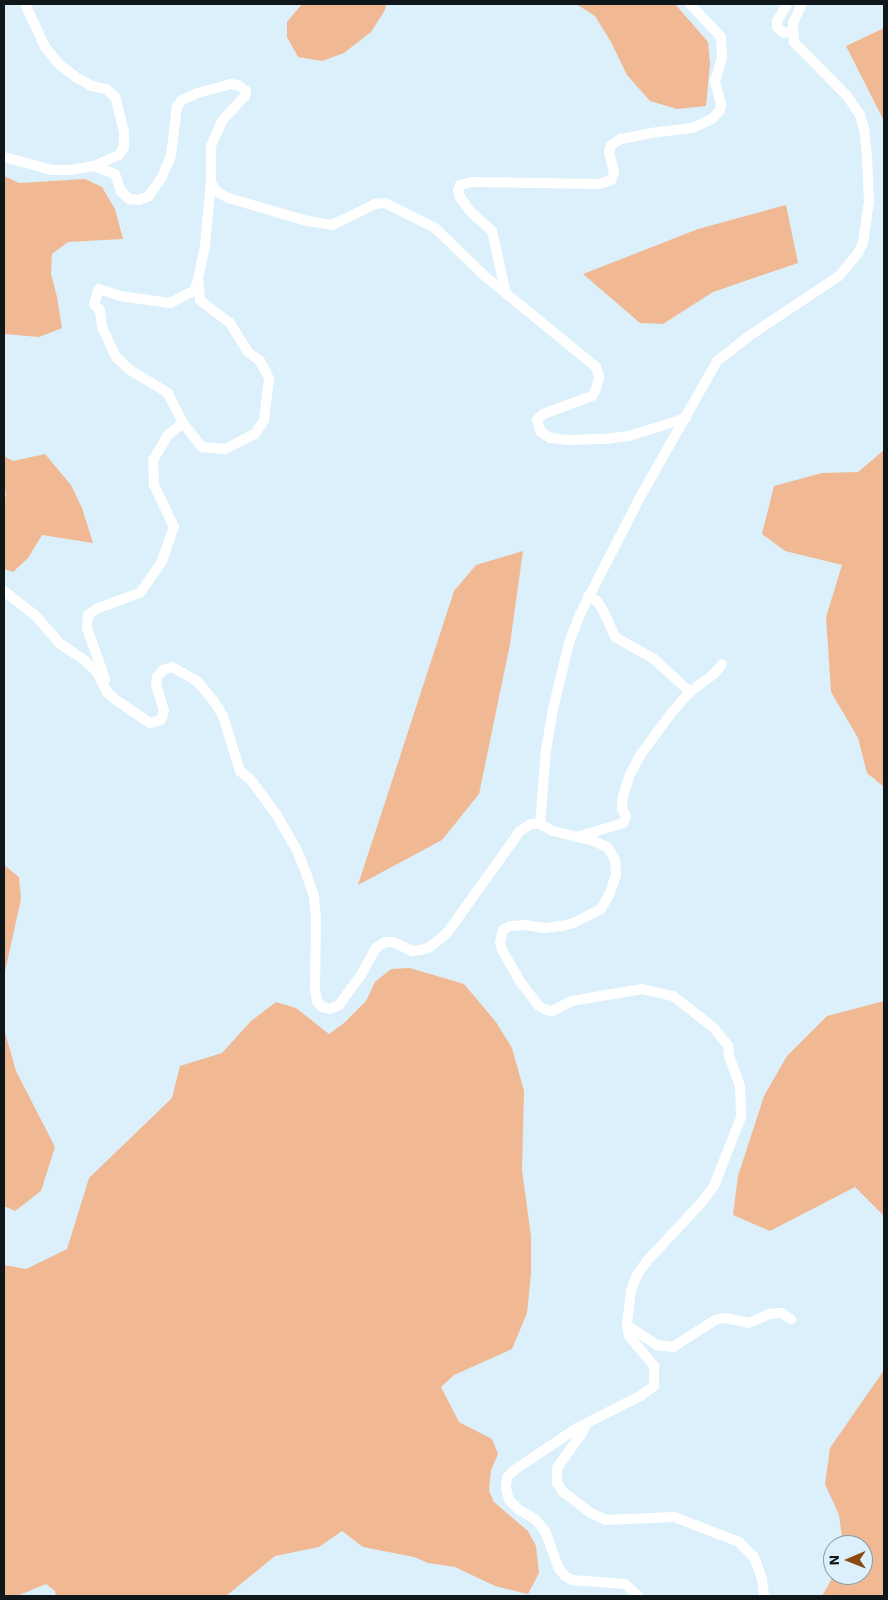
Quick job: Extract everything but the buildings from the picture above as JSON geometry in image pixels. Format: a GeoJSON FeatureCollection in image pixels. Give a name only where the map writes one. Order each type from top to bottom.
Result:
{"type":"FeatureCollection","features":[{"type":"Feature","properties":{"kind":"street"},"geometry":{"type":"LineString","coordinates":[[4,158],[52,170],[94,166],[120,155],[124,147],[124,132],[115,97],[106,89],[92,86],[77,78],[58,63],[45,47],[24,4]]}},
{"type":"Feature","properties":{"kind":"street"},"geometry":{"type":"LineString","coordinates":[[506,294],[492,232],[460,197],[458,190],[460,185],[471,182],[599,184],[611,180],[614,172],[609,152],[611,145],[621,139],[692,128],[712,119],[720,110],[721,104],[715,81],[722,58],[721,38],[690,4]]}},
{"type":"Feature","properties":{"kind":"street"},"geometry":{"type":"LineString","coordinates":[[787,4],[777,21],[777,27],[784,33],[792,31]]}},
{"type":"Feature","properties":{"kind":"street"},"geometry":{"type":"LineString","coordinates":[[540,824],[546,750],[553,709],[569,642],[588,596],[639,499],[718,361],[746,338],[839,276],[858,253],[863,243],[869,202],[868,165],[860,115],[847,96],[794,42],[793,23],[802,4]]}},
{"type":"Feature","properties":{"kind":"street"},"geometry":{"type":"LineString","coordinates":[[94,166],[115,174],[121,191],[129,199],[139,200],[149,196],[162,177],[171,156],[177,106],[182,100],[198,93],[231,84],[238,85],[246,91],[245,96],[222,121],[211,146],[211,182],[205,245],[194,291],[170,303],[120,296],[99,289],[94,304],[100,310],[102,327],[116,357],[130,370],[168,393],[183,423],[202,447],[225,449],[255,434],[264,420],[269,379],[260,361],[248,352],[230,323],[200,300],[198,279]]}},
{"type":"Feature","properties":{"kind":"street"},"geometry":{"type":"LineString","coordinates":[[211,182],[216,191],[228,198],[306,221],[332,225],[375,204],[385,203],[398,207],[435,228],[486,278],[596,366],[599,377],[592,396],[543,414],[537,420],[541,432],[550,438],[569,440],[629,436],[686,418]]}},
{"type":"Feature","properties":{"kind":"street"},"geometry":{"type":"LineString","coordinates":[[107,692],[103,670],[87,628],[88,615],[98,608],[140,593],[162,561],[174,526],[154,484],[154,460],[168,435],[183,423]]}},
{"type":"Feature","properties":{"kind":"street"},"geometry":{"type":"LineString","coordinates":[[4,591],[35,615],[59,643],[83,659],[96,671],[107,692],[150,723],[162,720],[164,711],[156,685],[157,677],[163,670],[172,667],[197,681],[214,700],[223,716],[240,771],[251,780],[281,822],[296,848],[305,870],[314,896],[316,918],[315,990],[317,1001],[322,1007],[330,1009],[339,1005],[361,975],[376,948],[385,942],[393,942],[412,951],[430,947],[438,941],[462,916],[520,831],[531,824],[540,824],[553,831],[594,841],[607,848],[615,860],[616,875],[609,895],[601,909],[574,923],[544,928],[526,925],[510,926],[503,930],[500,942],[502,950],[521,983],[539,1006],[552,1012],[572,1001],[642,989],[673,996],[714,1028],[728,1046],[729,1056],[740,1086],[741,1116],[714,1186],[701,1204],[647,1261],[637,1275],[628,1303],[627,1325],[629,1336],[654,1366],[654,1386],[640,1396],[587,1422],[513,1471],[506,1484],[509,1500],[519,1510],[541,1524],[551,1541],[559,1569],[565,1576],[572,1580],[625,1584],[638,1596]]}},
{"type":"Feature","properties":{"kind":"street"},"geometry":{"type":"LineString","coordinates":[[588,596],[597,601],[604,612],[614,637],[654,659],[690,692]]}},
{"type":"Feature","properties":{"kind":"street"},"geometry":{"type":"LineString","coordinates":[[576,837],[623,823],[626,816],[622,809],[623,796],[630,774],[654,735],[690,692],[722,664]]}},
{"type":"Feature","properties":{"kind":"street"},"geometry":{"type":"LineString","coordinates":[[627,1325],[657,1345],[673,1347],[715,1320],[724,1318],[749,1323],[769,1314],[781,1313],[791,1319]]}},
{"type":"Feature","properties":{"kind":"street"},"geometry":{"type":"LineString","coordinates":[[587,1422],[582,1434],[557,1468],[557,1483],[563,1492],[591,1513],[606,1520],[674,1517],[739,1542],[754,1557],[762,1579],[764,1596]]}},
{"type":"Feature","properties":{"kind":"shaded area"},"geometry":{"type":"Polygon","coordinates":[[[302,4],[386,4],[385,10],[371,32],[344,53],[322,61],[298,57],[287,37],[287,22],[302,4]]]}},
{"type":"Feature","properties":{"kind":"shaded area"},"geometry":{"type":"Polygon","coordinates":[[[576,4],[675,4],[708,42],[710,63],[706,106],[677,109],[650,101],[627,75],[611,42],[595,16],[576,4]]]}},
{"type":"Feature","properties":{"kind":"shaded area"},"geometry":{"type":"Polygon","coordinates":[[[884,28],[884,121],[846,46],[884,28]]]}},
{"type":"Feature","properties":{"kind":"shaded area"},"geometry":{"type":"Polygon","coordinates":[[[4,176],[19,183],[85,179],[102,187],[115,209],[123,239],[68,242],[52,254],[51,274],[62,328],[39,337],[4,334],[4,176]]]}},
{"type":"Feature","properties":{"kind":"shaded area"},"geometry":{"type":"Polygon","coordinates":[[[786,205],[798,263],[713,292],[663,324],[640,323],[583,274],[698,229],[786,205]]]}},
{"type":"Feature","properties":{"kind":"shaded area"},"geometry":{"type":"Polygon","coordinates":[[[884,450],[884,787],[867,773],[858,738],[831,692],[826,617],[842,565],[785,551],[762,534],[774,486],[822,473],[858,472],[884,450]]]}},
{"type":"Feature","properties":{"kind":"shaded area"},"geometry":{"type":"Polygon","coordinates":[[[45,454],[71,485],[82,508],[93,543],[42,535],[28,558],[13,572],[4,569],[4,505],[6,493],[4,488],[4,456],[13,461],[45,454]]]}},
{"type":"Feature","properties":{"kind":"shaded area"},"geometry":{"type":"Polygon","coordinates":[[[523,551],[510,644],[479,794],[442,840],[358,885],[454,591],[476,565],[523,551]]]}},
{"type":"Feature","properties":{"kind":"shaded area"},"geometry":{"type":"Polygon","coordinates":[[[4,865],[19,877],[21,899],[4,976],[4,865]]]}},
{"type":"Feature","properties":{"kind":"shaded area"},"geometry":{"type":"Polygon","coordinates":[[[410,968],[464,984],[496,1022],[512,1048],[524,1091],[522,1170],[531,1236],[531,1274],[527,1313],[512,1349],[454,1375],[441,1387],[459,1422],[492,1439],[498,1454],[491,1470],[489,1491],[494,1502],[528,1531],[536,1546],[539,1573],[528,1594],[495,1586],[455,1567],[428,1563],[414,1557],[363,1547],[342,1531],[319,1547],[275,1556],[226,1596],[56,1596],[55,1591],[46,1584],[17,1596],[4,1596],[4,1265],[26,1269],[67,1249],[89,1178],[172,1098],[180,1066],[222,1053],[251,1021],[276,1002],[296,1008],[329,1034],[344,1023],[366,1001],[375,982],[391,969],[410,968]]]}},
{"type":"Feature","properties":{"kind":"shaded area"},"geometry":{"type":"Polygon","coordinates":[[[884,1001],[884,1216],[855,1187],[770,1231],[733,1215],[738,1176],[764,1096],[787,1056],[827,1016],[884,1001]]]}},
{"type":"Feature","properties":{"kind":"shaded area"},"geometry":{"type":"Polygon","coordinates":[[[4,1029],[16,1071],[55,1147],[41,1191],[15,1211],[4,1206],[4,1029]]]}},
{"type":"Feature","properties":{"kind":"shaded area"},"geometry":{"type":"Polygon","coordinates":[[[884,1370],[884,1596],[822,1596],[828,1585],[873,1585],[873,1535],[842,1535],[839,1515],[825,1484],[830,1448],[884,1370]]]}}]}
